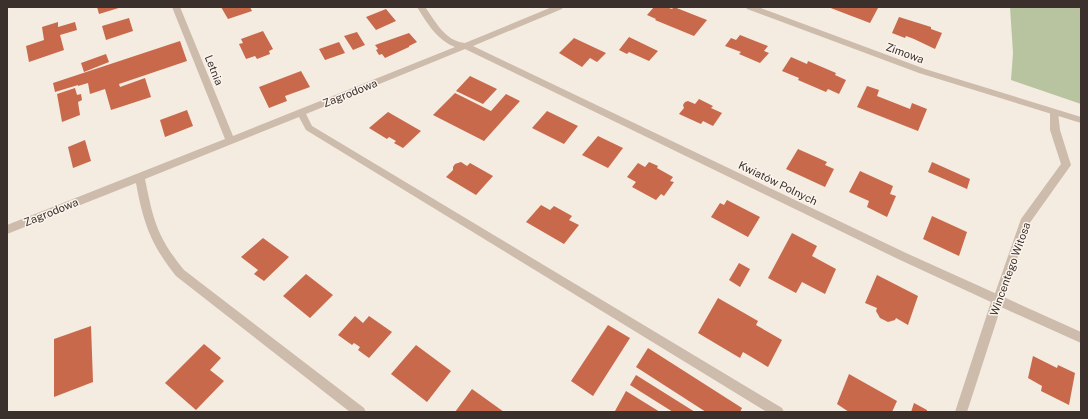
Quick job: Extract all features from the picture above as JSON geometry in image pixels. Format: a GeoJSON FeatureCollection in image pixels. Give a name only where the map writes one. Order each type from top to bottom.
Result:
{"type":"FeatureCollection","features":[{"type":"Feature","properties":{"kind":"street","name":"Letnia"},"geometry":{"type":"LineString","coordinates":[[176,7],[231,141]]}},
{"type":"Feature","properties":{"kind":"street","name":"Kwiatów Polnych"},"geometry":{"type":"LineString","coordinates":[[420,7],[445,40],[457,46],[465,46],[902,256],[1081,338]]}},
{"type":"Feature","properties":{"kind":"street","name":"Zagrodowa"},"geometry":{"type":"LineString","coordinates":[[7,230],[301,113],[559,7]]}},
{"type":"Feature","properties":{"kind":"street","name":"Zimowa"},"geometry":{"type":"LineString","coordinates":[[750,7],[922,71],[1081,120]]}},
{"type":"Feature","properties":{"kind":"street","name":"Wincentego Witosa"},"geometry":{"type":"LineString","coordinates":[[961,412],[1025,222],[1066,166],[1055,130],[1054,112]]}},
{"type":"Feature","properties":{"kind":"street"},"geometry":{"type":"LineString","coordinates":[[301,113],[309,128],[778,412]]}},
{"type":"Feature","properties":{"kind":"street"},"geometry":{"type":"LineString","coordinates":[[140,177],[147,216],[154,237],[164,255],[180,273],[360,412]]}},
{"type":"Feature","properties":{"kind":"green space"},"geometry":{"type":"Polygon","coordinates":[[[1010,7],[1081,7],[1081,104],[1011,80],[1013,53],[1010,7]]]}},
{"type":"Feature","properties":{"kind":"building"},"geometry":{"type":"Polygon","coordinates":[[[97,7],[122,7],[99,14],[97,7]]]}},
{"type":"Feature","properties":{"kind":"building"},"geometry":{"type":"Polygon","coordinates":[[[221,7],[250,7],[252,11],[228,19],[221,7]]]}},
{"type":"Feature","properties":{"kind":"building"},"geometry":{"type":"Polygon","coordinates":[[[654,7],[666,7],[672,9],[674,7],[707,20],[694,36],[655,20],[656,19],[647,15],[654,7]]]}},
{"type":"Feature","properties":{"kind":"building"},"geometry":{"type":"Polygon","coordinates":[[[828,7],[876,7],[878,8],[870,23],[828,7]]]}},
{"type":"Feature","properties":{"kind":"building"},"geometry":{"type":"Polygon","coordinates":[[[386,9],[396,21],[376,30],[366,17],[386,9]]]}},
{"type":"Feature","properties":{"kind":"building"},"geometry":{"type":"Polygon","coordinates":[[[899,17],[931,27],[931,29],[942,33],[935,49],[906,36],[905,38],[892,33],[899,17]]]}},
{"type":"Feature","properties":{"kind":"building"},"geometry":{"type":"Polygon","coordinates":[[[129,18],[133,31],[106,40],[102,26],[129,18]]]}},
{"type":"Feature","properties":{"kind":"building"},"geometry":{"type":"Polygon","coordinates":[[[58,22],[58,27],[75,22],[77,30],[60,35],[64,50],[29,62],[26,46],[44,40],[42,27],[58,22]]]}},
{"type":"Feature","properties":{"kind":"building"},"geometry":{"type":"Polygon","coordinates":[[[263,31],[273,49],[269,51],[270,54],[257,59],[255,56],[246,59],[239,44],[243,43],[241,39],[263,31]]]}},
{"type":"Feature","properties":{"kind":"building"},"geometry":{"type":"Polygon","coordinates":[[[357,32],[365,45],[353,50],[344,36],[357,32]]]}},
{"type":"Feature","properties":{"kind":"building"},"geometry":{"type":"Polygon","coordinates":[[[409,33],[417,42],[385,58],[382,54],[379,55],[376,50],[378,49],[375,45],[409,33]]]}},
{"type":"Feature","properties":{"kind":"building"},"geometry":{"type":"Polygon","coordinates":[[[740,35],[768,46],[764,51],[769,53],[760,63],[739,54],[741,52],[725,46],[731,38],[736,40],[740,35]]]}},
{"type":"Feature","properties":{"kind":"building"},"geometry":{"type":"Polygon","coordinates":[[[629,37],[658,51],[649,61],[629,52],[627,54],[619,50],[629,37]]]}},
{"type":"Feature","properties":{"kind":"building"},"geometry":{"type":"Polygon","coordinates":[[[574,38],[606,53],[597,62],[590,58],[582,67],[559,53],[574,38]]]}},
{"type":"Feature","properties":{"kind":"building"},"geometry":{"type":"Polygon","coordinates":[[[180,41],[187,61],[119,84],[120,87],[145,78],[151,97],[111,110],[105,89],[90,94],[88,83],[55,92],[53,83],[180,41]]]}},
{"type":"Feature","properties":{"kind":"building"},"geometry":{"type":"Polygon","coordinates":[[[339,42],[345,53],[325,60],[319,49],[339,42]]]}},
{"type":"Feature","properties":{"kind":"building"},"geometry":{"type":"Polygon","coordinates":[[[106,54],[109,62],[84,72],[81,63],[106,54]]]}},
{"type":"Feature","properties":{"kind":"building"},"geometry":{"type":"Polygon","coordinates":[[[791,57],[807,64],[808,61],[836,73],[835,75],[846,80],[839,94],[828,89],[826,92],[798,80],[799,78],[782,71],[791,57]]]}},
{"type":"Feature","properties":{"kind":"building"},"geometry":{"type":"Polygon","coordinates":[[[301,71],[310,87],[285,96],[287,101],[269,108],[259,87],[301,71]]]}},
{"type":"Feature","properties":{"kind":"building"},"geometry":{"type":"Polygon","coordinates":[[[470,76],[497,89],[483,104],[456,91],[470,76]]]}},
{"type":"Feature","properties":{"kind":"building"},"geometry":{"type":"Polygon","coordinates":[[[867,86],[879,90],[877,96],[910,109],[912,103],[927,109],[918,131],[857,107],[867,86]]]}},
{"type":"Feature","properties":{"kind":"building"},"geometry":{"type":"Polygon","coordinates":[[[75,88],[77,95],[81,94],[82,100],[78,102],[80,115],[62,122],[57,94],[75,88]]]}},
{"type":"Feature","properties":{"kind":"building"},"geometry":{"type":"Polygon","coordinates":[[[455,93],[491,111],[506,94],[520,101],[484,141],[433,115],[455,93]]]}},
{"type":"Feature","properties":{"kind":"building"},"geometry":{"type":"Polygon","coordinates":[[[699,99],[713,106],[711,108],[722,113],[713,126],[703,121],[701,124],[679,114],[684,108],[683,105],[685,102],[688,101],[695,104],[699,99]]]}},
{"type":"Feature","properties":{"kind":"building"},"geometry":{"type":"Polygon","coordinates":[[[187,110],[193,126],[165,137],[160,120],[187,110]]]}},
{"type":"Feature","properties":{"kind":"building"},"geometry":{"type":"Polygon","coordinates":[[[547,111],[578,126],[564,144],[532,128],[547,111]]]}},
{"type":"Feature","properties":{"kind":"building"},"geometry":{"type":"Polygon","coordinates":[[[388,112],[421,131],[403,148],[394,143],[396,141],[389,137],[387,139],[369,128],[388,112]]]}},
{"type":"Feature","properties":{"kind":"building"},"geometry":{"type":"Polygon","coordinates":[[[598,136],[623,148],[608,168],[582,155],[598,136]]]}},
{"type":"Feature","properties":{"kind":"building"},"geometry":{"type":"Polygon","coordinates":[[[85,140],[91,161],[73,168],[68,147],[85,140]]]}},
{"type":"Feature","properties":{"kind":"building"},"geometry":{"type":"Polygon","coordinates":[[[798,149],[827,162],[825,165],[834,169],[825,187],[786,169],[798,149]]]}},
{"type":"Feature","properties":{"kind":"building"},"geometry":{"type":"Polygon","coordinates":[[[461,162],[467,166],[470,163],[493,176],[476,195],[446,177],[453,170],[455,164],[461,162]]]}},
{"type":"Feature","properties":{"kind":"building"},"geometry":{"type":"Polygon","coordinates":[[[649,162],[658,166],[657,168],[673,177],[670,181],[674,182],[664,196],[661,194],[656,200],[632,187],[636,182],[627,177],[638,163],[645,167],[649,162]]]}},
{"type":"Feature","properties":{"kind":"building"},"geometry":{"type":"Polygon","coordinates":[[[932,162],[970,179],[967,189],[928,172],[932,162]]]}},
{"type":"Feature","properties":{"kind":"building"},"geometry":{"type":"Polygon","coordinates":[[[860,171],[893,186],[890,194],[896,196],[887,217],[867,207],[869,201],[849,192],[860,171]]]}},
{"type":"Feature","properties":{"kind":"building"},"geometry":{"type":"Polygon","coordinates":[[[727,200],[760,217],[748,237],[711,217],[720,203],[724,205],[727,200]]]}},
{"type":"Feature","properties":{"kind":"building"},"geometry":{"type":"Polygon","coordinates":[[[541,205],[550,210],[554,206],[572,216],[569,220],[579,225],[564,244],[526,222],[541,205]]]}},
{"type":"Feature","properties":{"kind":"building"},"geometry":{"type":"Polygon","coordinates":[[[932,216],[967,232],[959,256],[923,239],[932,216]]]}},
{"type":"Feature","properties":{"kind":"building"},"geometry":{"type":"Polygon","coordinates":[[[792,233],[817,246],[812,256],[836,269],[825,294],[802,282],[796,293],[768,278],[792,233]]]}},
{"type":"Feature","properties":{"kind":"building"},"geometry":{"type":"Polygon","coordinates":[[[263,238],[289,257],[264,281],[254,274],[258,270],[241,257],[263,238]]]}},
{"type":"Feature","properties":{"kind":"building"},"geometry":{"type":"Polygon","coordinates":[[[739,263],[750,269],[740,287],[729,280],[739,263]]]}},
{"type":"Feature","properties":{"kind":"building"},"geometry":{"type":"Polygon","coordinates":[[[306,274],[333,295],[310,318],[283,296],[306,274]]]}},
{"type":"Feature","properties":{"kind":"building"},"geometry":{"type":"Polygon","coordinates":[[[877,275],[918,296],[908,325],[896,318],[895,320],[888,322],[880,318],[876,311],[877,308],[865,303],[877,275]]]}},
{"type":"Feature","properties":{"kind":"building"},"geometry":{"type":"Polygon","coordinates":[[[718,298],[758,321],[756,325],[782,340],[768,367],[743,352],[740,358],[698,333],[718,298]]]}},
{"type":"Feature","properties":{"kind":"building"},"geometry":{"type":"Polygon","coordinates":[[[355,316],[363,323],[369,316],[392,332],[369,358],[358,350],[360,347],[354,343],[352,345],[338,335],[355,316]]]}},
{"type":"Feature","properties":{"kind":"building"},"geometry":{"type":"Polygon","coordinates":[[[608,325],[630,338],[593,396],[571,381],[608,325]]]}},
{"type":"Feature","properties":{"kind":"building"},"geometry":{"type":"Polygon","coordinates":[[[91,326],[93,382],[54,397],[54,339],[91,326]]]}},
{"type":"Feature","properties":{"kind":"building"},"geometry":{"type":"Polygon","coordinates":[[[204,344],[221,358],[210,370],[224,381],[196,410],[165,383],[204,344]]]}},
{"type":"Feature","properties":{"kind":"building"},"geometry":{"type":"Polygon","coordinates":[[[416,345],[451,371],[427,402],[391,374],[416,345]]]}},
{"type":"Feature","properties":{"kind":"building"},"geometry":{"type":"Polygon","coordinates":[[[648,348],[742,408],[740,412],[706,412],[636,367],[648,348]]]}},
{"type":"Feature","properties":{"kind":"building"},"geometry":{"type":"Polygon","coordinates":[[[1033,356],[1057,368],[1058,365],[1075,373],[1069,405],[1041,391],[1042,386],[1028,378],[1033,356]]]}},
{"type":"Feature","properties":{"kind":"building"},"geometry":{"type":"Polygon","coordinates":[[[849,374],[897,401],[892,412],[849,412],[837,404],[849,374]]]}},
{"type":"Feature","properties":{"kind":"building"},"geometry":{"type":"Polygon","coordinates":[[[636,375],[695,412],[673,412],[630,385],[636,375]]]}},
{"type":"Feature","properties":{"kind":"building"},"geometry":{"type":"Polygon","coordinates":[[[472,389],[504,412],[455,412],[472,389]]]}},
{"type":"Feature","properties":{"kind":"building"},"geometry":{"type":"Polygon","coordinates":[[[626,391],[660,412],[615,411],[626,391]]]}},
{"type":"Feature","properties":{"kind":"building"},"geometry":{"type":"Polygon","coordinates":[[[914,403],[927,410],[927,412],[911,412],[914,403]]]}}]}
